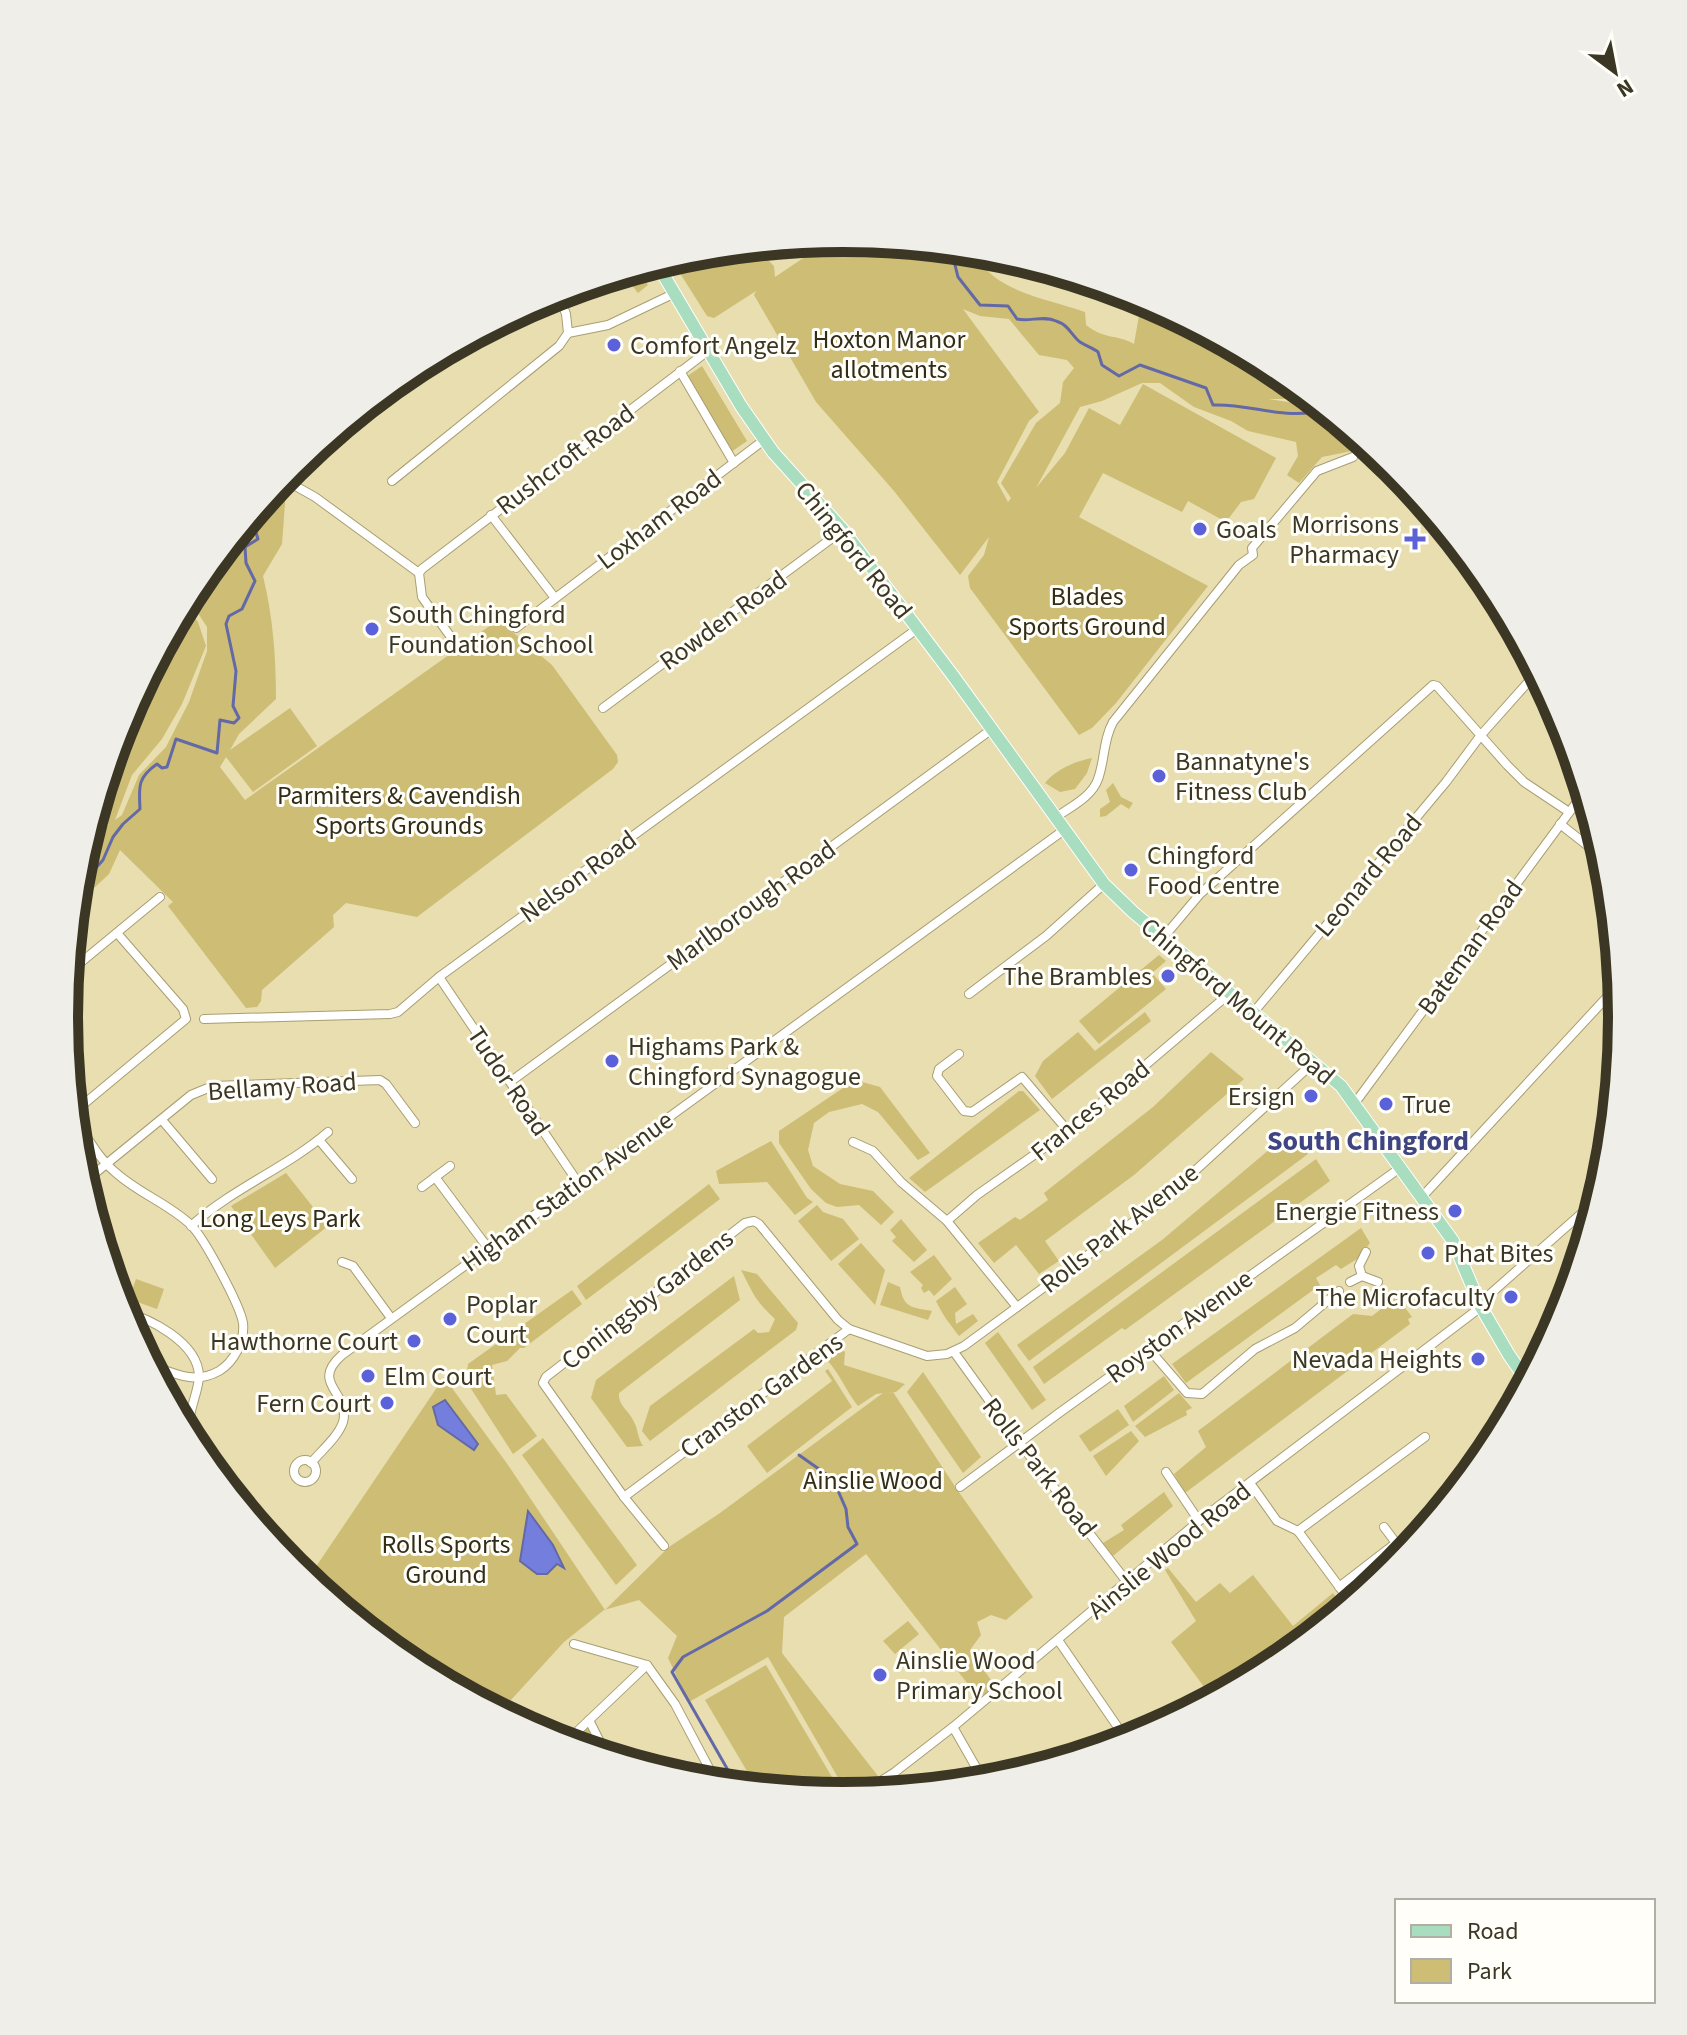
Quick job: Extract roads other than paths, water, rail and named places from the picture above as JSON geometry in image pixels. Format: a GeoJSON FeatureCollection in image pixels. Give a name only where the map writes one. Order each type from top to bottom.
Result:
{"type":"FeatureCollection","features":[{"type":"Feature","properties":{"kind":"main road","name":"Chingford Road"},"geometry":{"type":"LineString","coordinates":[[663,274],[764,440],[843,530],[1064,830]]}},
{"type":"Feature","properties":{"kind":"main road","name":"Chingford Mount Road"},"geometry":{"type":"LineString","coordinates":[[1064,830],[1104,884],[1163,938],[1336,1081],[1355,1103],[1459,1252],[1480,1305],[1521,1372]]}},
{"type":"Feature","properties":{"kind":"street"},"geometry":{"type":"LineString","coordinates":[[568,333],[616,322],[675,293]]}},
{"type":"Feature","properties":{"kind":"street"},"geometry":{"type":"LineString","coordinates":[[392,481],[559,346],[568,333],[563,306]]}},
{"type":"Feature","properties":{"kind":"street","name":"Rushcroft Road"},"geometry":{"type":"LineString","coordinates":[[420,571],[709,350]]}},
{"type":"Feature","properties":{"kind":"street"},"geometry":{"type":"LineString","coordinates":[[680,371],[734,463]]}},
{"type":"Feature","properties":{"kind":"street","name":"Loxham Road"},"geometry":{"type":"LineString","coordinates":[[516,628],[764,440]]}},
{"type":"Feature","properties":{"kind":"street"},"geometry":{"type":"LineString","coordinates":[[1055,818],[1080,801],[1095,785],[1105,739],[1113,722],[1239,565],[1253,555],[1252,548],[1271,523],[1317,471],[1353,457]]}},
{"type":"Feature","properties":{"kind":"street"},"geometry":{"type":"LineString","coordinates":[[294,485],[420,571],[422,597],[453,640]]}},
{"type":"Feature","properties":{"kind":"street"},"geometry":{"type":"LineString","coordinates":[[491,515],[555,598]]}},
{"type":"Feature","properties":{"kind":"street","name":"Rowden Road"},"geometry":{"type":"LineString","coordinates":[[603,708],[843,530]]}},
{"type":"Feature","properties":{"kind":"street","name":"Nelson Road"},"geometry":{"type":"LineString","coordinates":[[204,1019],[394,1014],[439,977],[917,629]]}},
{"type":"Feature","properties":{"kind":"street","name":"Leonard Road"},"geometry":{"type":"LineString","coordinates":[[1253,1013],[1446,782],[1481,735],[1530,680]]}},
{"type":"Feature","properties":{"kind":"street"},"geometry":{"type":"LineString","coordinates":[[1163,938],[1200,894],[1433,685],[1524,782],[1569,812]]}},
{"type":"Feature","properties":{"kind":"street","name":"Marlborough Road"},"geometry":{"type":"LineString","coordinates":[[510,1082],[992,729]]}},
{"type":"Feature","properties":{"kind":"street","name":"Bateman Road"},"geometry":{"type":"LineString","coordinates":[[1355,1103],[1577,801]]}},
{"type":"Feature","properties":{"kind":"street"},"geometry":{"type":"LineString","coordinates":[[1560,824],[1589,847]]}},
{"type":"Feature","properties":{"kind":"street","name":"Higham Station Avenue"},"geometry":{"type":"LineString","coordinates":[[311,1463],[341,1428],[341,1402],[329,1377],[334,1362],[342,1355],[1064,830]]}},
{"type":"Feature","properties":{"kind":"street"},"geometry":{"type":"LineString","coordinates":[[969,994],[1046,936],[1104,884]]}},
{"type":"Feature","properties":{"kind":"street"},"geometry":{"type":"LineString","coordinates":[[80,963],[160,897]]}},
{"type":"Feature","properties":{"kind":"street"},"geometry":{"type":"LineString","coordinates":[[84,1107],[186,1019],[183,1009],[117,933]]}},
{"type":"Feature","properties":{"kind":"street","name":"Tudor Road"},"geometry":{"type":"LineString","coordinates":[[439,977],[579,1184]]}},
{"type":"Feature","properties":{"kind":"street","name":"Frances Road"},"geometry":{"type":"LineString","coordinates":[[947,1221],[977,1195],[1068,1131],[1229,994]]}},
{"type":"Feature","properties":{"kind":"street"},"geometry":{"type":"LineString","coordinates":[[1421,1198],[1608,996]]}},
{"type":"Feature","properties":{"kind":"street"},"geometry":{"type":"LineString","coordinates":[[959,1054],[939,1069],[937,1076],[964,1111],[972,1112],[1022,1077],[1068,1131]]}},
{"type":"Feature","properties":{"kind":"street","name":"Rolls Park Avenue"},"geometry":{"type":"LineString","coordinates":[[954,1352],[1163,1200],[1313,1063]]}},
{"type":"Feature","properties":{"kind":"street","name":"Bellamy Road"},"geometry":{"type":"LineString","coordinates":[[95,1174],[191,1095],[213,1086],[374,1080],[386,1084],[415,1123]]}},
{"type":"Feature","properties":{"kind":"street"},"geometry":{"type":"LineString","coordinates":[[162,1120],[212,1179]]}},
{"type":"Feature","properties":{"kind":"street"},"geometry":{"type":"LineString","coordinates":[[191,1226],[239,1188],[290,1160],[328,1132]]}},
{"type":"Feature","properties":{"kind":"street"},"geometry":{"type":"LineString","coordinates":[[88,1137],[107,1164],[125,1181],[191,1226],[202,1239],[243,1324],[241,1341],[228,1364],[216,1372],[199,1378],[187,1378],[164,1370]]}},
{"type":"Feature","properties":{"kind":"street"},"geometry":{"type":"LineString","coordinates":[[319,1140],[352,1179]]}},
{"type":"Feature","properties":{"kind":"street"},"geometry":{"type":"LineString","coordinates":[[853,1142],[873,1151],[901,1182],[947,1221],[1017,1307]]}},
{"type":"Feature","properties":{"kind":"street"},"geometry":{"type":"LineString","coordinates":[[422,1187],[450,1166]]}},
{"type":"Feature","properties":{"kind":"street","name":"Royston Avenue"},"geometry":{"type":"LineString","coordinates":[[960,1487],[1400,1168]]}},
{"type":"Feature","properties":{"kind":"street"},"geometry":{"type":"LineString","coordinates":[[435,1177],[488,1248]]}},
{"type":"Feature","properties":{"kind":"street","name":"Ainslie Wood Road"},"geometry":{"type":"LineString","coordinates":[[880,1782],[953,1727],[1199,1521],[1480,1305],[1584,1211]]}},
{"type":"Feature","properties":{"kind":"street","name":"Coningsby Gardens"},"geometry":{"type":"LineString","coordinates":[[624,1497],[543,1383],[546,1377],[749,1221],[759,1224],[849,1329]]}},
{"type":"Feature","properties":{"kind":"street"},"geometry":{"type":"LineString","coordinates":[[1362,1276],[1359,1266],[1366,1252]]}},
{"type":"Feature","properties":{"kind":"street"},"geometry":{"type":"LineString","coordinates":[[342,1262],[353,1266],[391,1318]]}},
{"type":"Feature","properties":{"kind":"street"},"geometry":{"type":"LineString","coordinates":[[1350,1282],[1362,1276],[1378,1282]]}},
{"type":"Feature","properties":{"kind":"street"},"geometry":{"type":"LineString","coordinates":[[1148,1348],[1187,1393],[1202,1394],[1255,1349],[1295,1328],[1339,1291]]}},
{"type":"Feature","properties":{"kind":"street"},"geometry":{"type":"LineString","coordinates":[[139,1317],[156,1323],[179,1340],[196,1364],[199,1378],[192,1418]]}},
{"type":"Feature","properties":{"kind":"street","name":"Cranston Gardens"},"geometry":{"type":"LineString","coordinates":[[624,1497],[849,1329],[927,1356],[954,1352]]}},
{"type":"Feature","properties":{"kind":"street","name":"Rolls Park Road"},"geometry":{"type":"LineString","coordinates":[[954,1352],[1127,1582]]}},
{"type":"Feature","properties":{"kind":"street"},"geometry":{"type":"LineString","coordinates":[[1298,1531],[1425,1437]]}},
{"type":"Feature","properties":{"kind":"street"},"geometry":{"type":"LineString","coordinates":[[1166,1472],[1199,1521]]}},
{"type":"Feature","properties":{"kind":"street"},"geometry":{"type":"LineString","coordinates":[[1250,1483],[1277,1521],[1298,1531],[1345,1595]]}},
{"type":"Feature","properties":{"kind":"street"},"geometry":{"type":"LineString","coordinates":[[624,1497],[664,1546]]}},
{"type":"Feature","properties":{"kind":"street"},"geometry":{"type":"LineString","coordinates":[[1339,1587],[1396,1543],[1384,1527]]}},
{"type":"Feature","properties":{"kind":"street"},"geometry":{"type":"LineString","coordinates":[[1058,1640],[1120,1731]]}},
{"type":"Feature","properties":{"kind":"street"},"geometry":{"type":"LineString","coordinates":[[574,1644],[647,1665],[675,1704],[710,1771]]}},
{"type":"Feature","properties":{"kind":"street"},"geometry":{"type":"LineString","coordinates":[[575,1734],[647,1665]]}},
{"type":"Feature","properties":{"kind":"street"},"geometry":{"type":"LineString","coordinates":[[589,1720],[601,1743]]}},
{"type":"Feature","properties":{"kind":"street"},"geometry":{"type":"LineString","coordinates":[[953,1727],[978,1770]]}},
{"type":"Feature","properties":{"kind":"water"},"geometry":{"type":"Polygon","coordinates":[[[445,1400],[478,1444],[474,1450],[438,1425],[433,1407],[445,1400]]]}},
{"type":"Feature","properties":{"kind":"water"},"geometry":{"type":"Polygon","coordinates":[[[528,1511],[553,1545],[564,1568],[557,1564],[547,1574],[537,1574],[520,1561],[528,1511]]]}},
{"type":"Feature","properties":{"kind":"waterway"},"geometry":{"type":"LineString","coordinates":[[954,261],[958,277],[980,305],[1008,306],[1017,319],[1051,319],[1060,323],[1080,342],[1098,352],[1102,365],[1119,376],[1140,365],[1206,388],[1213,405],[1283,413],[1312,412]]}},
{"type":"Feature","properties":{"kind":"waterway"},"geometry":{"type":"LineString","coordinates":[[92,872],[103,860],[113,837],[140,809],[140,789],[150,769],[157,764],[167,767],[176,739],[217,753],[220,720],[234,723],[239,718],[233,706],[236,671],[226,624],[229,616],[242,609],[255,581],[246,563],[245,547],[258,539],[255,529]]}},
{"type":"Feature","properties":{"kind":"waterway"},"geometry":{"type":"LineString","coordinates":[[730,1774],[672,1672],[683,1657],[767,1611],[857,1544],[848,1527],[846,1509],[833,1479],[799,1455]]}},
{"type":"Feature","properties":{"kind":"place","name":"Comfort Angelz"},"geometry":{"type":"Point","coordinates":[614,345]}},
{"type":"Feature","properties":{"kind":"place","name":"Goals"},"geometry":{"type":"Point","coordinates":[1200,529]}},
{"type":"Feature","properties":{"kind":"place","name":"Morrisons Pharmacy"},"geometry":{"type":"Point","coordinates":[1415,539]}},
{"type":"Feature","properties":{"kind":"place","name":"South Chingford Foundation School"},"geometry":{"type":"Point","coordinates":[372,629]}},
{"type":"Feature","properties":{"kind":"place","name":"Bannatyne's Fitness Club"},"geometry":{"type":"Point","coordinates":[1159,776]}},
{"type":"Feature","properties":{"kind":"place","name":"Chingford Food Centre"},"geometry":{"type":"Point","coordinates":[1131,870]}},
{"type":"Feature","properties":{"kind":"place","name":"The Brambles"},"geometry":{"type":"Point","coordinates":[1168,976]}},
{"type":"Feature","properties":{"kind":"place","name":"Highams Park & Chingford Synagogue"},"geometry":{"type":"Point","coordinates":[612,1061]}},
{"type":"Feature","properties":{"kind":"place","name":"Ersign"},"geometry":{"type":"Point","coordinates":[1311,1096]}},
{"type":"Feature","properties":{"kind":"place","name":"True"},"geometry":{"type":"Point","coordinates":[1386,1104]}},
{"type":"Feature","properties":{"kind":"place","name":"Energie Fitness"},"geometry":{"type":"Point","coordinates":[1455,1211]}},
{"type":"Feature","properties":{"kind":"place","name":"Phat Bites"},"geometry":{"type":"Point","coordinates":[1428,1253]}},
{"type":"Feature","properties":{"kind":"place","name":"The Microfaculty"},"geometry":{"type":"Point","coordinates":[1511,1297]}},
{"type":"Feature","properties":{"kind":"place","name":"Poplar Court"},"geometry":{"type":"Point","coordinates":[450,1319]}},
{"type":"Feature","properties":{"kind":"place","name":"Hawthorne Court"},"geometry":{"type":"Point","coordinates":[414,1341]}},
{"type":"Feature","properties":{"kind":"place","name":"Nevada Heights"},"geometry":{"type":"Point","coordinates":[1478,1359]}},
{"type":"Feature","properties":{"kind":"place","name":"Elm Court"},"geometry":{"type":"Point","coordinates":[368,1376]}},
{"type":"Feature","properties":{"kind":"place","name":"Fern Court"},"geometry":{"type":"Point","coordinates":[387,1403]}},
{"type":"Feature","properties":{"kind":"place","name":"Ainslie Wood Primary School"},"geometry":{"type":"Point","coordinates":[880,1675]}},
{"type":"Feature","properties":{"kind":"district","name":"South Chingford"},"geometry":{"type":"Point","coordinates":[1368,1140]}},
{"type":"Feature","properties":{"kind":"park label","name":"Hoxton Manor allotments"},"geometry":{"type":"Point","coordinates":[889,354]}},
{"type":"Feature","properties":{"kind":"park label","name":"Blades Sports Ground"},"geometry":{"type":"Point","coordinates":[1087,611]}},
{"type":"Feature","properties":{"kind":"park label","name":"Parmiters & Cavendish Sports Grounds"},"geometry":{"type":"Point","coordinates":[399,810]}},
{"type":"Feature","properties":{"kind":"park label","name":"Long Leys Park"},"geometry":{"type":"Point","coordinates":[280,1218]}},
{"type":"Feature","properties":{"kind":"park label","name":"Ainslie Wood"},"geometry":{"type":"Point","coordinates":[873,1480]}},
{"type":"Feature","properties":{"kind":"park label","name":"Rolls Sports Ground"},"geometry":{"type":"Point","coordinates":[446,1559]}}]}
